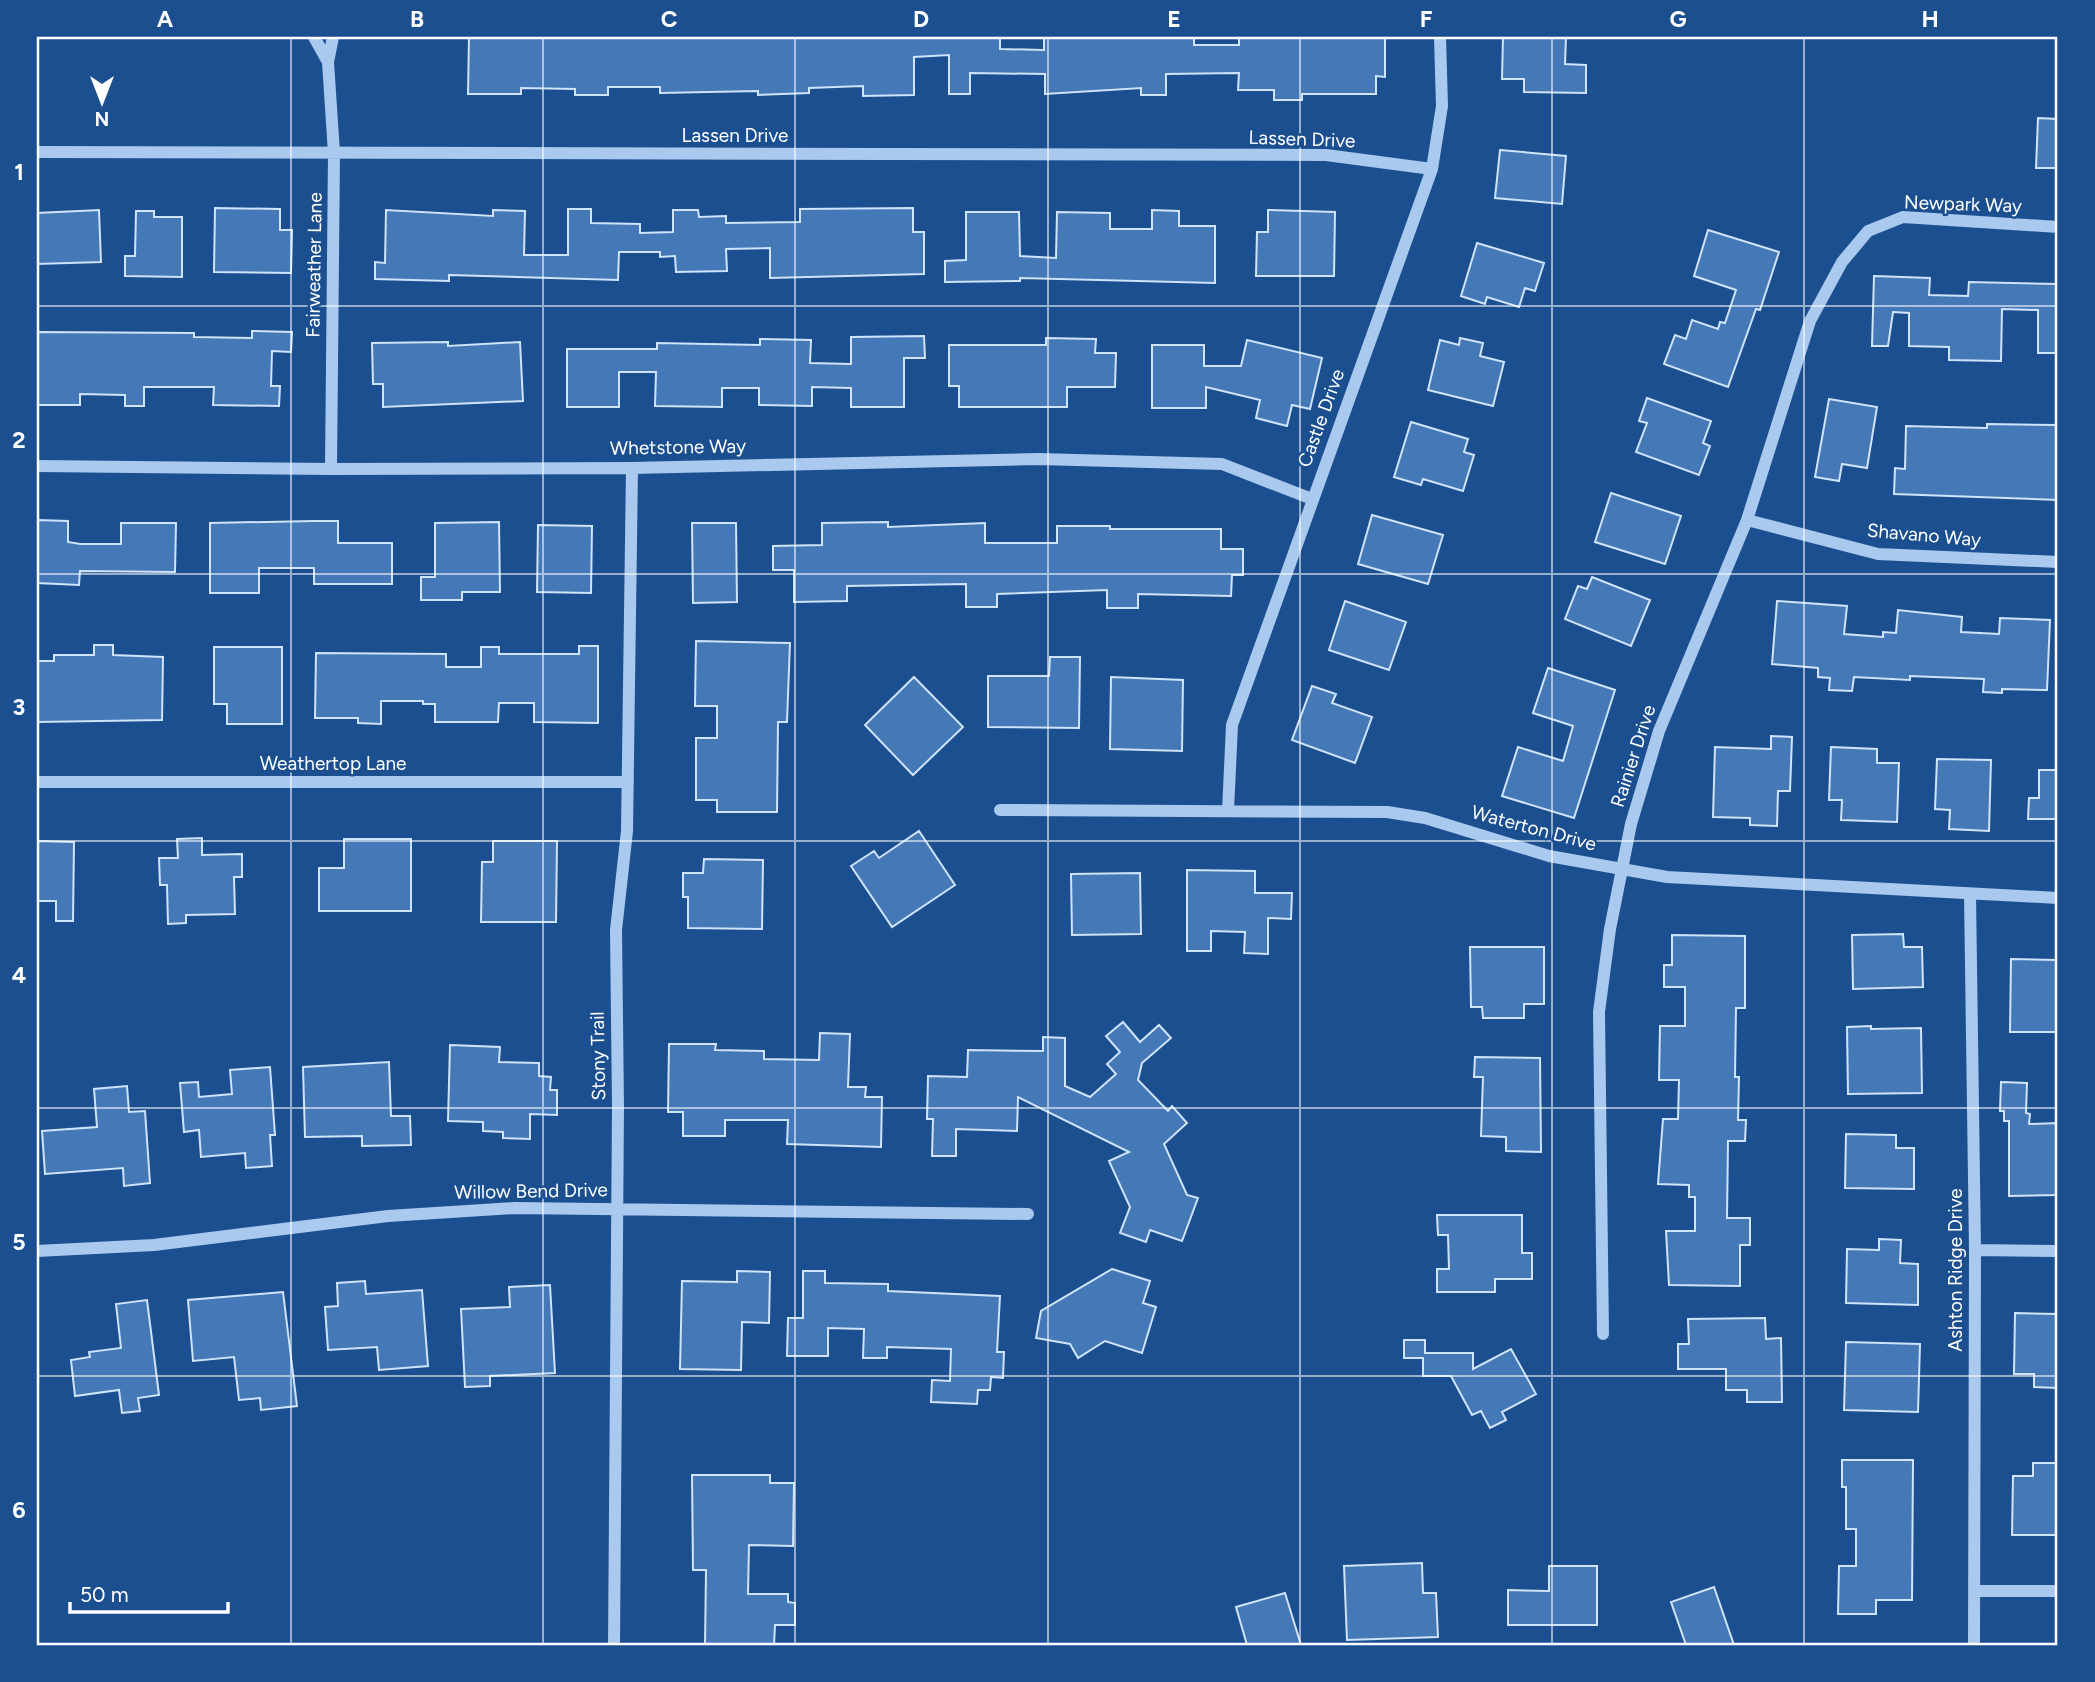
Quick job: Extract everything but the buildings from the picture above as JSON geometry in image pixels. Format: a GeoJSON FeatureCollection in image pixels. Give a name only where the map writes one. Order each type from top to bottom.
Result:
{"type":"FeatureCollection","features":[{"type":"Feature","properties":{"kind":"street","name":"Fairweather Lane"},"geometry":{"type":"LineString","coordinates":[[314,37],[328,61]]}},
{"type":"Feature","properties":{"kind":"street","name":"Fairweather Lane"},"geometry":{"type":"LineString","coordinates":[[331,469],[334,153],[328,61],[333,37]]}},
{"type":"Feature","properties":{"kind":"street","name":"Castle Drive"},"geometry":{"type":"LineString","coordinates":[[1228,811],[1232,725],[1432,169],[1442,106],[1440,37]]}},
{"type":"Feature","properties":{"kind":"street","name":"Lassen Drive"},"geometry":{"type":"LineString","coordinates":[[37,152],[1326,156],[1432,169]]}},
{"type":"Feature","properties":{"kind":"street","name":"Newpark Way"},"geometry":{"type":"LineString","coordinates":[[1868,231],[1903,217],[2058,227]]}},
{"type":"Feature","properties":{"kind":"street","name":"Rainier Drive"},"geometry":{"type":"LineString","coordinates":[[1603,1334],[1599,1012],[1631,824],[1659,731],[1747,520],[1810,321],[1842,262],[1868,231]]}},
{"type":"Feature","properties":{"kind":"street","name":"Whetstone Way"},"geometry":{"type":"LineString","coordinates":[[37,466],[331,469],[1039,460],[1222,464],[1312,499]]}},
{"type":"Feature","properties":{"kind":"street","name":"Stony Trail"},"geometry":{"type":"LineString","coordinates":[[614,1645],[616,930],[627,831],[632,467]]}},
{"type":"Feature","properties":{"kind":"street","name":"Shavano Way"},"geometry":{"type":"LineString","coordinates":[[1747,520],[1878,554],[2058,562]]}},
{"type":"Feature","properties":{"kind":"street","name":"Weathertop Lane"},"geometry":{"type":"LineString","coordinates":[[37,782],[628,782]]}},
{"type":"Feature","properties":{"kind":"street","name":"Waterton Drive"},"geometry":{"type":"LineString","coordinates":[[999,810],[1387,812],[1425,818],[1549,856],[1667,877],[2058,898]]}},
{"type":"Feature","properties":{"kind":"street","name":"Ashton Ridge Drive"},"geometry":{"type":"LineString","coordinates":[[1970,894],[1975,1250],[1974,1645]]}},
{"type":"Feature","properties":{"kind":"street","name":"Willow Bend Drive"},"geometry":{"type":"LineString","coordinates":[[37,1251],[154,1245],[388,1216],[515,1208],[1028,1214]]}},
{"type":"Feature","properties":{"kind":"street"},"geometry":{"type":"LineString","coordinates":[[1975,1250],[2058,1251]]}},
{"type":"Feature","properties":{"kind":"street"},"geometry":{"type":"LineString","coordinates":[[1974,1591],[2058,1591]]}}]}
